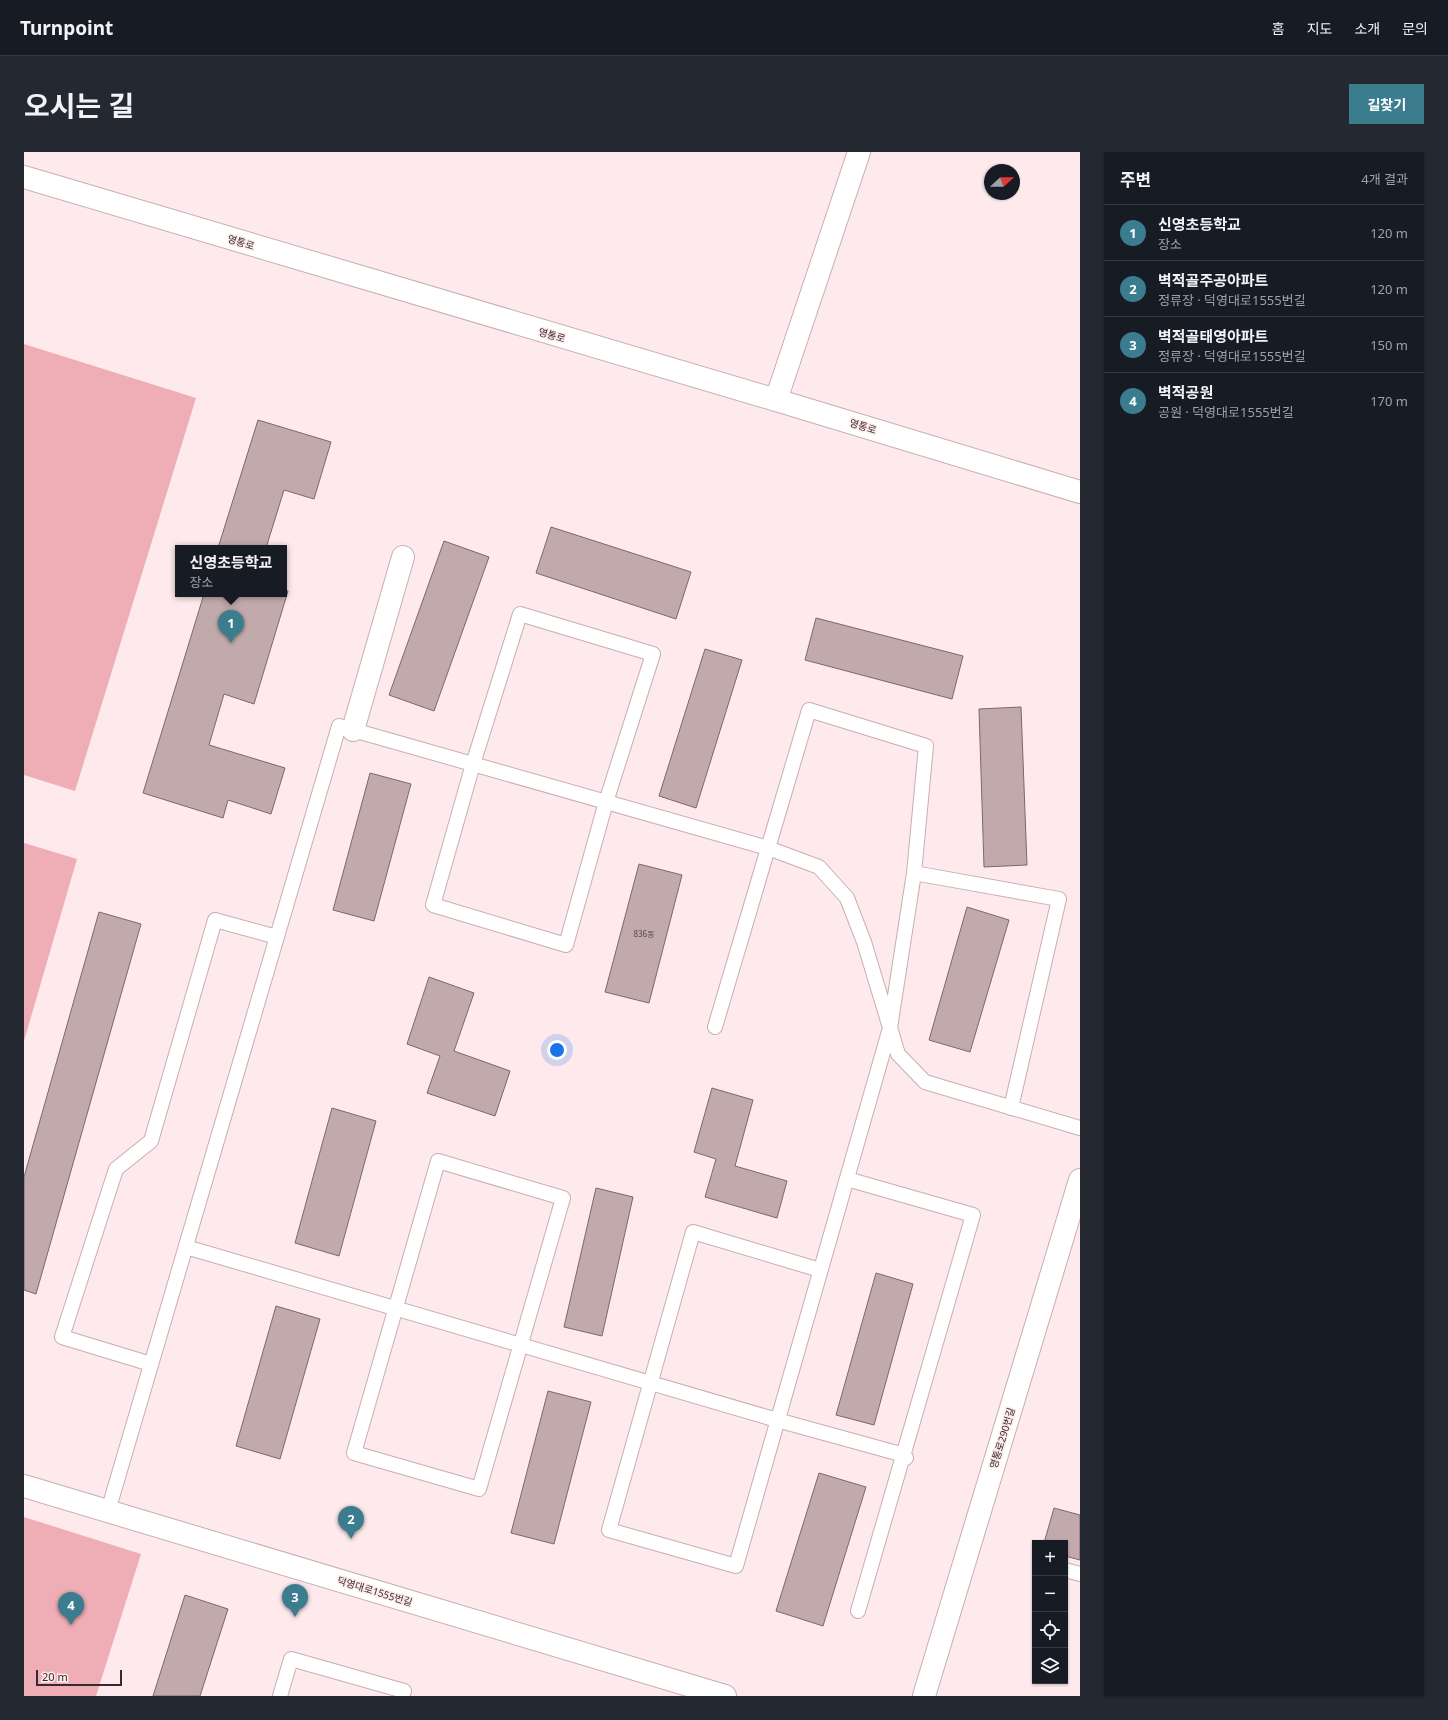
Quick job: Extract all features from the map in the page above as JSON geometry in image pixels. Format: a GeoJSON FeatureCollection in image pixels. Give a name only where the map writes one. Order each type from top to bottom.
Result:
{"type":"FeatureCollection","features":[{"type":"Feature","properties":{"kind":"street"},"geometry":{"type":"LineString","coordinates":[[776,400],[859,152]]}},
{"type":"Feature","properties":{"kind":"street","name":"영통로"},"geometry":{"type":"LineString","coordinates":[[24,177],[776,400],[1080,492]]}},
{"type":"Feature","properties":{"kind":"street"},"geometry":{"type":"LineString","coordinates":[[353,730],[403,557]]}},
{"type":"Feature","properties":{"kind":"street","name":"영통로290번길"},"geometry":{"type":"LineString","coordinates":[[924,1696],[1080,1180]]}},
{"type":"Feature","properties":{"kind":"street","name":"덕영대로1555번길"},"geometry":{"type":"LineString","coordinates":[[24,1486],[725,1696]]}},
{"type":"Feature","properties":{"kind":"lane"},"geometry":{"type":"LineString","coordinates":[[520,614],[653,654],[606,802],[566,946],[433,905],[474,764],[520,614]]}},
{"type":"Feature","properties":{"kind":"lane"},"geometry":{"type":"LineString","coordinates":[[715,1028],[809,710],[926,746],[914,873],[890,1028],[736,1566],[609,1530],[693,1232],[820,1270]]}},
{"type":"Feature","properties":{"kind":"lane"},"geometry":{"type":"LineString","coordinates":[[108,1511],[339,726],[768,848],[819,867],[846,898],[864,942],[898,1054],[925,1082],[1080,1128]]}},
{"type":"Feature","properties":{"kind":"lane"},"geometry":{"type":"LineString","coordinates":[[914,873],[1059,899],[1011,1108]]}},
{"type":"Feature","properties":{"kind":"lane"},"geometry":{"type":"LineString","coordinates":[[151,1364],[62,1337],[116,1170],[151,1140],[215,920],[277,937]]}},
{"type":"Feature","properties":{"kind":"lane"},"geometry":{"type":"LineString","coordinates":[[438,1161],[563,1198],[519,1345],[479,1489],[354,1453],[396,1309],[438,1161]]}},
{"type":"Feature","properties":{"kind":"lane"},"geometry":{"type":"LineString","coordinates":[[847,1179],[973,1215],[905,1457],[858,1611]]}},
{"type":"Feature","properties":{"kind":"lane"},"geometry":{"type":"LineString","coordinates":[[186,1247],[905,1457]]}},
{"type":"Feature","properties":{"kind":"lane"},"geometry":{"type":"LineString","coordinates":[[1068,1571],[1080,1574]]}},
{"type":"Feature","properties":{"kind":"lane"},"geometry":{"type":"LineString","coordinates":[[280,1696],[291,1659],[404,1691],[402,1696]]}},
{"type":"Feature","properties":{"kind":"shaded area"},"geometry":{"type":"Polygon","coordinates":[[[24,344],[196,398],[75,791],[24,775],[24,344]]]}},
{"type":"Feature","properties":{"kind":"shaded area"},"geometry":{"type":"Polygon","coordinates":[[[24,843],[77,859],[24,1041],[24,843]]]}},
{"type":"Feature","properties":{"kind":"shaded area"},"geometry":{"type":"Polygon","coordinates":[[[24,1517],[141,1554],[96,1696],[24,1696],[24,1517]]]}},
{"type":"Feature","properties":{"kind":"building"},"geometry":{"type":"Polygon","coordinates":[[[258,420],[331,442],[314,499],[284,490],[267,545],[219,545],[258,420]]]}},
{"type":"Feature","properties":{"kind":"building"},"geometry":{"type":"Polygon","coordinates":[[[551,527],[691,572],[676,619],[536,573],[551,527]]]}},
{"type":"Feature","properties":{"kind":"building"},"geometry":{"type":"Polygon","coordinates":[[[444,541],[489,557],[434,711],[389,695],[444,541]]]}},
{"type":"Feature","properties":{"kind":"building"},"geometry":{"type":"Polygon","coordinates":[[[203,597],[286,597],[254,704],[224,694],[209,745],[285,768],[271,814],[228,800],[223,818],[143,793],[203,597]]]}},
{"type":"Feature","properties":{"kind":"building"},"geometry":{"type":"Polygon","coordinates":[[[816,618],[963,656],[952,699],[805,660],[816,618]]]}},
{"type":"Feature","properties":{"kind":"building"},"geometry":{"type":"Polygon","coordinates":[[[705,649],[742,660],[696,808],[659,796],[705,649]]]}},
{"type":"Feature","properties":{"kind":"building"},"geometry":{"type":"Polygon","coordinates":[[[1021,707],[1027,865],[984,867],[979,709],[1021,707]]]}},
{"type":"Feature","properties":{"kind":"building"},"geometry":{"type":"Polygon","coordinates":[[[370,773],[411,784],[374,921],[333,910],[370,773]]]}},
{"type":"Feature","properties":{"kind":"building"},"geometry":{"type":"Polygon","coordinates":[[[639,864],[682,875],[649,1003],[605,992],[639,864]]]}},
{"type":"Feature","properties":{"kind":"building"},"geometry":{"type":"Polygon","coordinates":[[[967,907],[1009,920],[970,1052],[929,1040],[967,907]]]}},
{"type":"Feature","properties":{"kind":"building"},"geometry":{"type":"Polygon","coordinates":[[[99,912],[141,924],[36,1294],[24,1290],[24,1177],[99,912]]]}},
{"type":"Feature","properties":{"kind":"building"},"geometry":{"type":"Polygon","coordinates":[[[429,977],[474,993],[454,1051],[510,1071],[495,1116],[427,1093],[440,1056],[407,1044],[429,977]]]}},
{"type":"Feature","properties":{"kind":"building"},"geometry":{"type":"Polygon","coordinates":[[[712,1088],[753,1100],[735,1166],[787,1181],[777,1218],[705,1197],[716,1159],[694,1152],[712,1088]]]}},
{"type":"Feature","properties":{"kind":"building"},"geometry":{"type":"Polygon","coordinates":[[[332,1108],[376,1121],[339,1256],[295,1243],[332,1108]]]}},
{"type":"Feature","properties":{"kind":"building"},"geometry":{"type":"Polygon","coordinates":[[[596,1188],[633,1197],[602,1336],[564,1327],[596,1188]]]}},
{"type":"Feature","properties":{"kind":"building"},"geometry":{"type":"Polygon","coordinates":[[[876,1273],[913,1284],[874,1425],[836,1415],[876,1273]]]}},
{"type":"Feature","properties":{"kind":"building"},"geometry":{"type":"Polygon","coordinates":[[[276,1306],[320,1319],[280,1459],[236,1446],[276,1306]]]}},
{"type":"Feature","properties":{"kind":"building"},"geometry":{"type":"Polygon","coordinates":[[[548,1391],[591,1402],[554,1544],[511,1533],[548,1391]]]}},
{"type":"Feature","properties":{"kind":"building"},"geometry":{"type":"Polygon","coordinates":[[[819,1473],[866,1487],[823,1626],[776,1611],[819,1473]]]}},
{"type":"Feature","properties":{"kind":"building"},"geometry":{"type":"Polygon","coordinates":[[[1054,1508],[1080,1515],[1080,1560],[1068,1557],[1068,1540],[1045,1540],[1054,1508]]]}},
{"type":"Feature","properties":{"kind":"building"},"geometry":{"type":"Polygon","coordinates":[[[185,1595],[228,1609],[200,1696],[153,1696],[185,1595]]]}},
{"type":"Feature","properties":{"kind":"place","name":"신영초등학교"},"geometry":{"type":"Point","coordinates":[231,643]}},
{"type":"Feature","properties":{"kind":"place","name":"벽적골주공아파트"},"geometry":{"type":"Point","coordinates":[351,1539]}},
{"type":"Feature","properties":{"kind":"place","name":"벽적골태영아파트"},"geometry":{"type":"Point","coordinates":[295,1617]}},
{"type":"Feature","properties":{"kind":"place","name":"벽적공원"},"geometry":{"type":"Point","coordinates":[71,1625]}}]}
